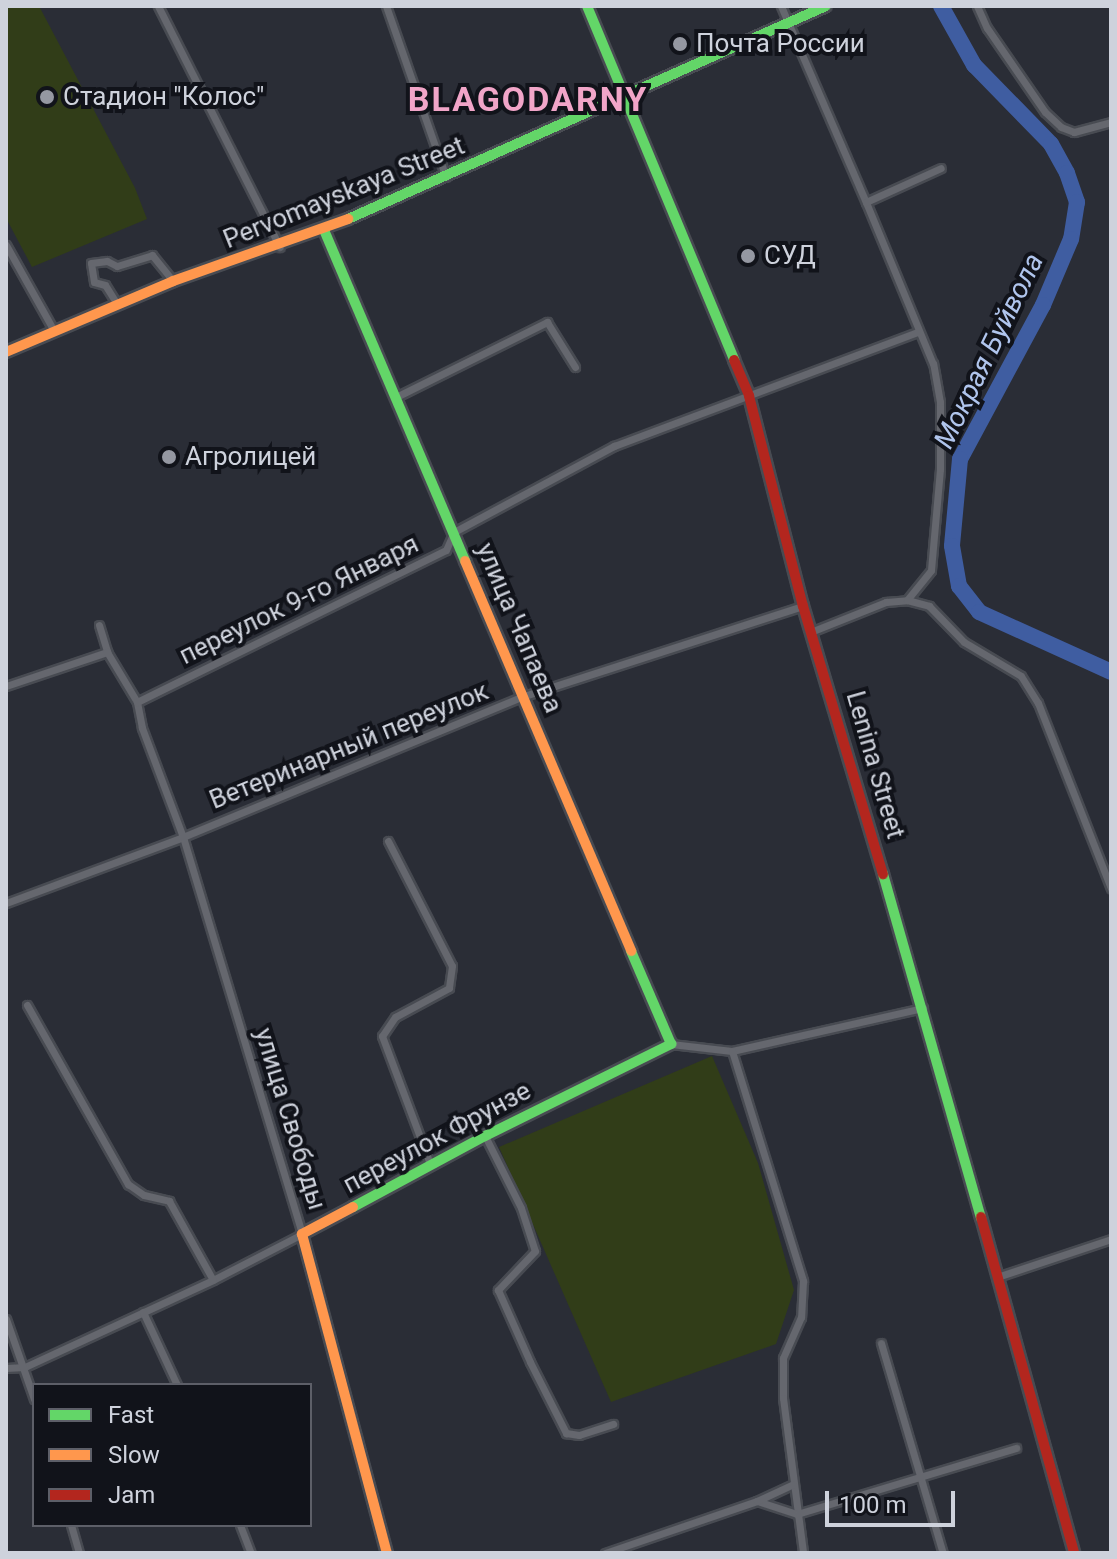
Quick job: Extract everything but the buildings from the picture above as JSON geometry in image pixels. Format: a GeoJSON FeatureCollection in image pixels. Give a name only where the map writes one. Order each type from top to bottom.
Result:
{"type":"FeatureCollection","features":[{"type":"Feature","properties":{"kind":"main road","name":"Lenina Street"},"geometry":{"type":"LineString","coordinates":[[587,6],[749,396],[803,606],[813,631],[923,1008],[1074,1553]]}},
{"type":"Feature","properties":{"kind":"main road","name":"Pervomayskaya Street"},"geometry":{"type":"LineString","coordinates":[[6,352],[173,281],[324,230],[626,98],[826,6]]}},
{"type":"Feature","properties":{"kind":"main road","name":"улица Чапаева"},"geometry":{"type":"LineString","coordinates":[[324,230],[671,1044]]}},
{"type":"Feature","properties":{"kind":"main road","name":"переулок Фрунзе"},"geometry":{"type":"LineString","coordinates":[[302,1234],[430,1164],[671,1044]]}},
{"type":"Feature","properties":{"kind":"main road","name":"улица Свободы"},"geometry":{"type":"LineString","coordinates":[[302,1234],[387,1553]]}},
{"type":"Feature","properties":{"kind":"street"},"geometry":{"type":"LineString","coordinates":[[158,6],[280,247]]}},
{"type":"Feature","properties":{"kind":"street"},"geometry":{"type":"LineString","coordinates":[[386,6],[446,177]]}},
{"type":"Feature","properties":{"kind":"street"},"geometry":{"type":"LineString","coordinates":[[781,6],[933,364],[940,402],[940,469],[931,570],[907,600]]}},
{"type":"Feature","properties":{"kind":"street"},"geometry":{"type":"LineString","coordinates":[[977,6],[987,28],[1045,112],[1061,127],[1074,132],[1111,122]]}},
{"type":"Feature","properties":{"kind":"street"},"geometry":{"type":"LineString","coordinates":[[866,202],[941,168]]}},
{"type":"Feature","properties":{"kind":"street"},"geometry":{"type":"LineString","coordinates":[[6,245],[54,331]]}},
{"type":"Feature","properties":{"kind":"street"},"geometry":{"type":"LineString","coordinates":[[117,304],[105,285],[94,282],[91,263],[107,261],[117,266],[152,255],[173,281]]}},
{"type":"Feature","properties":{"kind":"street"},"geometry":{"type":"LineString","coordinates":[[396,397],[547,322],[575,367]]}},
{"type":"Feature","properties":{"kind":"street","name":"переулок 9-го Января"},"geometry":{"type":"LineString","coordinates":[[137,702],[446,550],[454,532],[614,446],[918,332]]}},
{"type":"Feature","properties":{"kind":"street"},"geometry":{"type":"LineString","coordinates":[[813,631],[886,602],[907,600],[929,606],[964,642],[1021,676],[1038,703],[1111,888]]}},
{"type":"Feature","properties":{"kind":"street","name":"Ветеринарный переулок"},"geometry":{"type":"LineString","coordinates":[[6,903],[183,837],[524,696],[803,606]]}},
{"type":"Feature","properties":{"kind":"street"},"geometry":{"type":"LineString","coordinates":[[99,625],[107,652],[137,702]]}},
{"type":"Feature","properties":{"kind":"street"},"geometry":{"type":"LineString","coordinates":[[6,686],[107,652]]}},
{"type":"Feature","properties":{"kind":"street","name":"улица Свободы"},"geometry":{"type":"LineString","coordinates":[[137,702],[142,728],[183,837],[302,1234]]}},
{"type":"Feature","properties":{"kind":"street"},"geometry":{"type":"LineString","coordinates":[[388,841],[452,966],[449,988],[395,1017],[382,1036],[430,1164]]}},
{"type":"Feature","properties":{"kind":"street"},"geometry":{"type":"LineString","coordinates":[[27,1005],[128,1184],[144,1195],[169,1201],[213,1280]]}},
{"type":"Feature","properties":{"kind":"street"},"geometry":{"type":"LineString","coordinates":[[671,1044],[732,1051],[923,1008]]}},
{"type":"Feature","properties":{"kind":"street"},"geometry":{"type":"LineString","coordinates":[[732,1051],[803,1281],[801,1317],[783,1358],[793,1484],[803,1553]]}},
{"type":"Feature","properties":{"kind":"street"},"geometry":{"type":"LineString","coordinates":[[485,1136],[521,1208],[535,1251],[498,1290],[523,1347],[566,1433],[579,1435],[613,1424]]}},
{"type":"Feature","properties":{"kind":"street","name":"переулок Фрунзе"},"geometry":{"type":"LineString","coordinates":[[6,1368],[25,1367],[213,1280],[302,1234]]}},
{"type":"Feature","properties":{"kind":"street"},"geometry":{"type":"LineString","coordinates":[[997,1277],[1111,1239]]}},
{"type":"Feature","properties":{"kind":"street"},"geometry":{"type":"LineString","coordinates":[[143,1312],[176,1383]]}},
{"type":"Feature","properties":{"kind":"street"},"geometry":{"type":"LineString","coordinates":[[6,1319],[32,1392]]}},
{"type":"Feature","properties":{"kind":"street"},"geometry":{"type":"LineString","coordinates":[[881,1343],[943,1553]]}},
{"type":"Feature","properties":{"kind":"street"},"geometry":{"type":"LineString","coordinates":[[757,1501],[797,1514],[922,1479],[1016,1448]]}},
{"type":"Feature","properties":{"kind":"street"},"geometry":{"type":"LineString","coordinates":[[605,1553],[757,1501],[793,1484]]}},
{"type":"Feature","properties":{"kind":"street"},"geometry":{"type":"LineString","coordinates":[[72,1527],[79,1553]]}},
{"type":"Feature","properties":{"kind":"street"},"geometry":{"type":"LineString","coordinates":[[241,1527],[251,1553]]}},
{"type":"Feature","properties":{"kind":"green space","name":"Стадион \"Колос\""},"geometry":{"type":"Polygon","coordinates":[[[6,6],[39,6],[135,188],[147,219],[32,267],[6,218],[6,6]]]}},
{"type":"Feature","properties":{"kind":"green space"},"geometry":{"type":"Polygon","coordinates":[[[712,1056],[758,1163],[794,1290],[776,1344],[611,1402],[499,1147],[712,1056]]]}},
{"type":"Feature","properties":{"kind":"waterway","name":"Мокрая Буйвола"},"geometry":{"type":"LineString","coordinates":[[941,6],[974,65],[1051,144],[1067,173],[1077,202],[1071,239],[1043,305],[960,459],[952,546],[959,586],[979,612],[1111,672]]}},
{"type":"Feature","properties":{"kind":"traffic: fast"},"geometry":{"type":"LineString","coordinates":[[587,6],[734,360]]}},
{"type":"Feature","properties":{"kind":"traffic: fast"},"geometry":{"type":"LineString","coordinates":[[348,219],[826,6]]}},
{"type":"Feature","properties":{"kind":"traffic: fast"},"geometry":{"type":"LineString","coordinates":[[324,230],[465,561]]}},
{"type":"Feature","properties":{"kind":"traffic: fast"},"geometry":{"type":"LineString","coordinates":[[883,874],[981,1217]]}},
{"type":"Feature","properties":{"kind":"traffic: fast"},"geometry":{"type":"LineString","coordinates":[[353,1207],[485,1136],[671,1044],[631,951]]}},
{"type":"Feature","properties":{"kind":"traffic: slow"},"geometry":{"type":"LineString","coordinates":[[6,352],[173,281],[348,219]]}},
{"type":"Feature","properties":{"kind":"traffic: slow"},"geometry":{"type":"LineString","coordinates":[[465,561],[631,951]]}},
{"type":"Feature","properties":{"kind":"traffic: slow"},"geometry":{"type":"LineString","coordinates":[[353,1207],[302,1234],[387,1553]]}},
{"type":"Feature","properties":{"kind":"traffic: jam"},"geometry":{"type":"LineString","coordinates":[[734,360],[749,396],[803,606],[883,874]]}},
{"type":"Feature","properties":{"kind":"traffic: jam"},"geometry":{"type":"LineString","coordinates":[[981,1217],[1074,1553]]}},
{"type":"Feature","properties":{"kind":"place","name":"Почта России"},"geometry":{"type":"Point","coordinates":[680,44]}},
{"type":"Feature","properties":{"kind":"place","name":"Стадион \"Колос\""},"geometry":{"type":"Point","coordinates":[47,97]}},
{"type":"Feature","properties":{"kind":"place","name":"СУД"},"geometry":{"type":"Point","coordinates":[748,256]}},
{"type":"Feature","properties":{"kind":"place","name":"Агролицей"},"geometry":{"type":"Point","coordinates":[169,457]}},
{"type":"Feature","properties":{"kind":"district","name":"BLAGODARNY"},"geometry":{"type":"Point","coordinates":[528,100]}}]}
